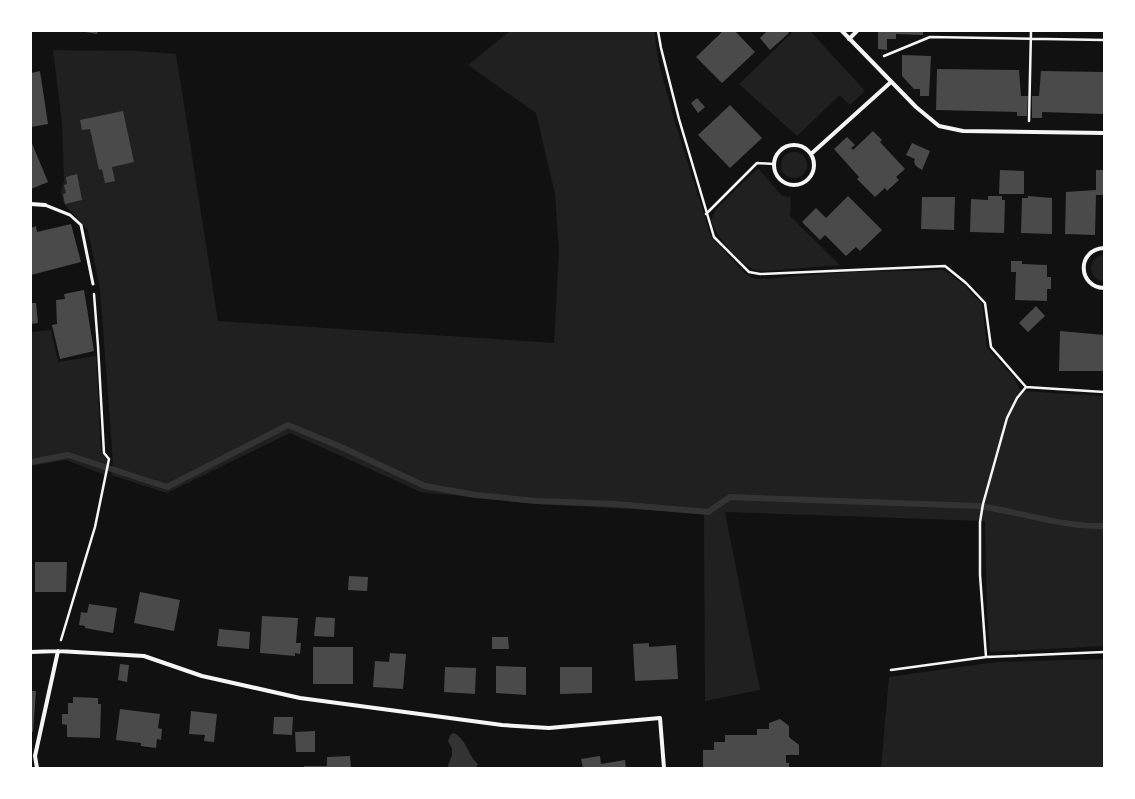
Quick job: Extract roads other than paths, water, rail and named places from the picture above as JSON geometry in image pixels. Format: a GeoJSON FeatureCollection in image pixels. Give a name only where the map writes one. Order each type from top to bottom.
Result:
{"type":"FeatureCollection","features":[{"type":"Feature","properties":{"kind":"street"},"geometry":{"type":"LineString","coordinates":[[842,31],[916,107],[939,126],[963,131],[1104,133]]}},
{"type":"Feature","properties":{"kind":"street"},"geometry":{"type":"LineString","coordinates":[[849,39],[857,31]]}},
{"type":"Feature","properties":{"kind":"street"},"geometry":{"type":"LineString","coordinates":[[811,154],[891,82]]}},
{"type":"Feature","properties":{"kind":"street"},"geometry":{"type":"LineString","coordinates":[[789,145],[802,146],[811,154],[814,167],[813,173],[809,179],[798,185],[786,184],[781,181],[775,170],[774,164],[779,152],[789,145]]}},
{"type":"Feature","properties":{"kind":"street"},"geometry":{"type":"LineString","coordinates":[[31,204],[44,205]]}},
{"type":"Feature","properties":{"kind":"street"},"geometry":{"type":"LineString","coordinates":[[1104,248],[1094,250],[1088,254],[1084,266],[1084,273],[1090,283],[1104,288]]}},
{"type":"Feature","properties":{"kind":"street"},"geometry":{"type":"LineString","coordinates":[[31,652],[58,651],[144,656],[202,676],[300,698],[502,725],[549,728],[660,718],[664,768]]}},
{"type":"Feature","properties":{"kind":"street"},"geometry":{"type":"LineString","coordinates":[[37,768],[35,756],[58,651]]}},
{"type":"Feature","properties":{"kind":"lane"},"geometry":{"type":"LineString","coordinates":[[44,205],[70,215],[80,224],[93,284]]}},
{"type":"Feature","properties":{"kind":"waterway"},"geometry":{"type":"LineString","coordinates":[[31,462],[68,455],[167,487],[288,425],[339,446],[425,486],[476,495],[537,501],[615,504],[708,512],[730,497],[979,506],[1057,522],[1088,526],[1104,526]]}}]}
